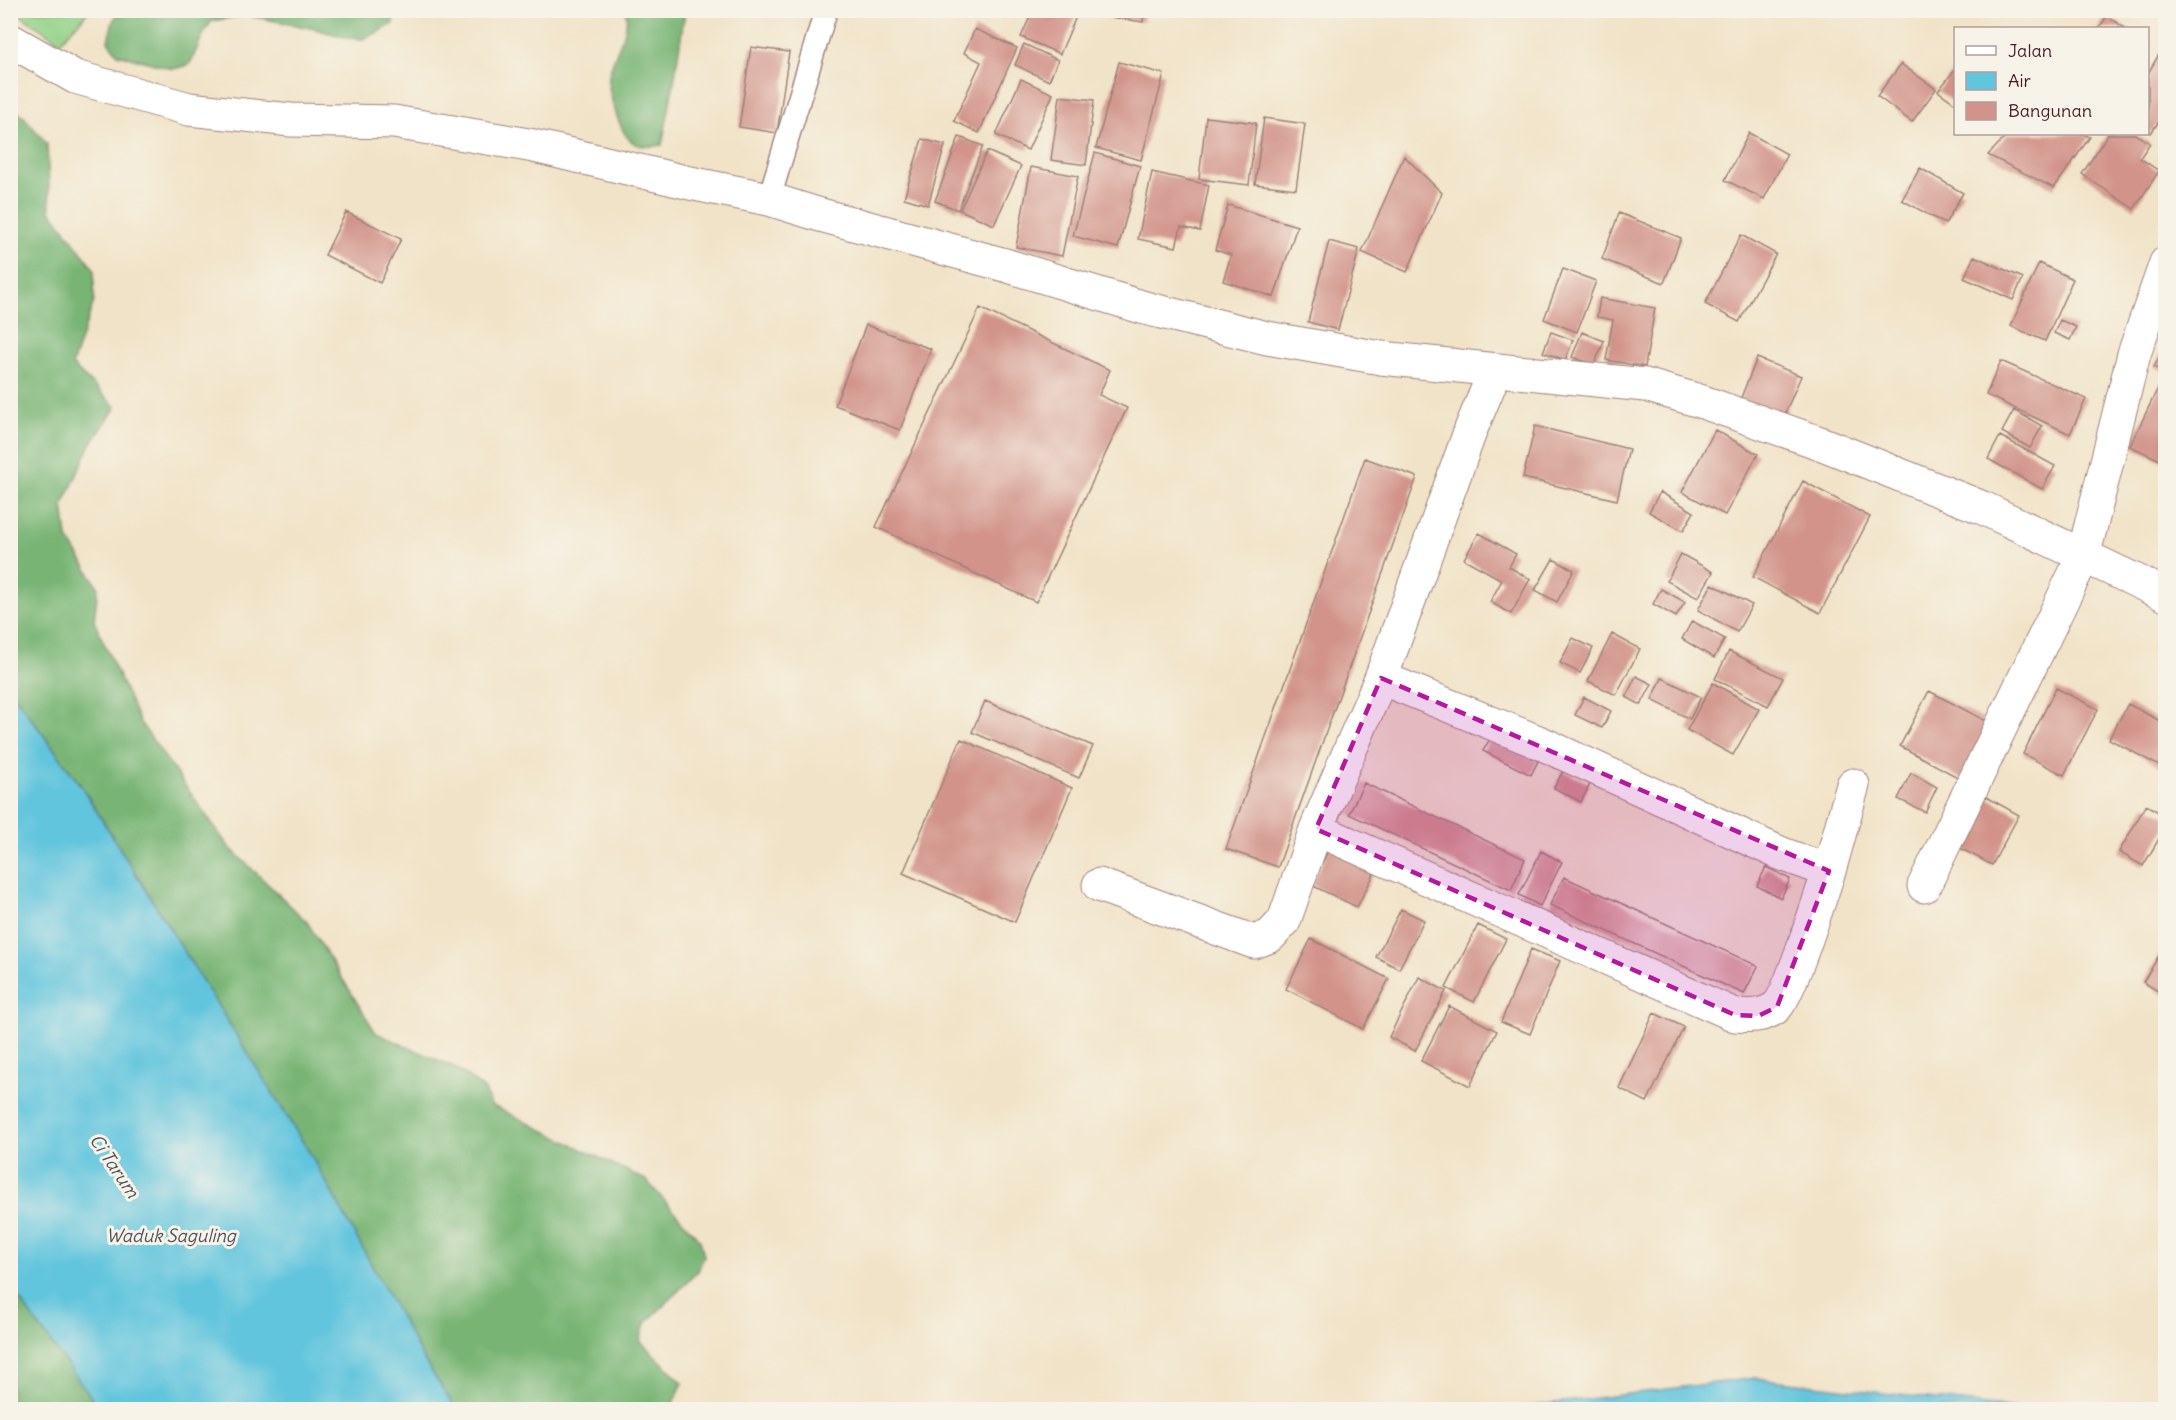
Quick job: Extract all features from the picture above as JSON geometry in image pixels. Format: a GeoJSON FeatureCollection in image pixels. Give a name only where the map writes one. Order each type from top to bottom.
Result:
{"type":"FeatureCollection","features":[{"type":"Feature","properties":{"kind":"street"},"geometry":{"type":"LineString","coordinates":[[10,40],[75,77],[189,109],[291,120],[394,122],[534,146],[769,199],[1005,265],[1145,308],[1267,338],[1381,358],[1645,385],[1700,401],[1820,443],[1983,508],[2166,596]]}},
{"type":"Feature","properties":{"kind":"street"},"geometry":{"type":"LineString","coordinates":[[1924,886],[2084,557],[2134,354],[2166,263]]}},
{"type":"Feature","properties":{"kind":"street"},"geometry":{"type":"LineString","coordinates":[[1099,885],[1254,942],[1270,936],[1284,921],[1316,829],[1381,678],[1471,429],[1495,371]]}},
{"type":"Feature","properties":{"kind":"street"},"geometry":{"type":"LineString","coordinates":[[1381,678],[1543,744],[1782,854],[1829,871]]}},
{"type":"Feature","properties":{"kind":"street"},"geometry":{"type":"LineString","coordinates":[[1316,829],[1735,1015],[1758,1016],[1777,1006],[1789,984],[1829,871],[1853,785]]}},
{"type":"Feature","properties":{"kind":"lane"},"geometry":{"type":"LineString","coordinates":[[769,199],[826,10]]}},
{"type":"Feature","properties":{"kind":"highlighted area"},"geometry":{"type":"Polygon","coordinates":[[[1381,678],[1829,871],[1777,1007],[1758,1016],[1735,1015],[1316,829],[1381,678]]]}},
{"type":"Feature","properties":{"kind":"green space"},"geometry":{"type":"Polygon","coordinates":[[[394,10],[393,24],[365,39],[348,38],[246,15],[212,21],[204,32],[189,65],[173,69],[118,54],[108,41],[113,22],[121,11],[394,10]]]}},
{"type":"Feature","properties":{"kind":"green space"},"geometry":{"type":"Polygon","coordinates":[[[14,11],[89,11],[60,42],[14,11]]]}},
{"type":"Feature","properties":{"kind":"green space"},"geometry":{"type":"Polygon","coordinates":[[[626,11],[685,11],[662,145],[642,146],[631,141],[619,121],[612,101],[609,77],[623,36],[627,19],[626,11]]]}},
{"type":"Feature","properties":{"kind":"green space"},"geometry":{"type":"Polygon","coordinates":[[[11,106],[25,118],[47,144],[50,210],[94,269],[94,301],[72,365],[116,407],[91,444],[63,505],[67,537],[98,587],[94,621],[139,721],[228,846],[307,922],[376,1033],[456,1068],[485,1090],[491,1105],[646,1180],[700,1240],[704,1256],[698,1271],[645,1324],[640,1341],[683,1383],[670,1409],[456,1409],[424,1360],[311,1155],[81,786],[11,691],[11,106]]]}},
{"type":"Feature","properties":{"kind":"green space"},"geometry":{"type":"Polygon","coordinates":[[[11,1288],[100,1409],[11,1409],[11,1288]]]}},
{"type":"Feature","properties":{"kind":"water","name":"Waduk Saguling"},"geometry":{"type":"Polygon","coordinates":[[[11,691],[81,786],[311,1155],[424,1360],[456,1409],[100,1409],[11,1288],[11,691]]]}},
{"type":"Feature","properties":{"kind":"water"},"geometry":{"type":"Polygon","coordinates":[[[1755,1378],[2021,1409],[1510,1409],[1755,1378]]]}},
{"type":"Feature","properties":{"kind":"building"},"geometry":{"type":"Polygon","coordinates":[[[1033,10],[1079,10],[1060,54],[1021,37],[1033,10]]]}},
{"type":"Feature","properties":{"kind":"building"},"geometry":{"type":"Polygon","coordinates":[[[1104,10],[1144,10],[1143,22],[1103,16],[1104,10]]]}},
{"type":"Feature","properties":{"kind":"building"},"geometry":{"type":"Polygon","coordinates":[[[2107,16],[2124,27],[2100,27],[2107,16]]]}},
{"type":"Feature","properties":{"kind":"building"},"geometry":{"type":"Polygon","coordinates":[[[975,29],[1017,48],[979,133],[954,121],[981,62],[964,53],[975,29]]]}},
{"type":"Feature","properties":{"kind":"building"},"geometry":{"type":"Polygon","coordinates":[[[1024,44],[1058,60],[1049,81],[1015,65],[1024,44]]]}},
{"type":"Feature","properties":{"kind":"building"},"geometry":{"type":"Polygon","coordinates":[[[751,47],[789,52],[777,133],[739,127],[751,47]]]}},
{"type":"Feature","properties":{"kind":"building"},"geometry":{"type":"Polygon","coordinates":[[[2160,53],[2166,57],[2166,111],[2151,133],[2149,131],[2149,71],[2160,53]]]}},
{"type":"Feature","properties":{"kind":"building"},"geometry":{"type":"Polygon","coordinates":[[[1119,62],[1164,74],[1141,160],[1096,148],[1119,62]]]}},
{"type":"Feature","properties":{"kind":"building"},"geometry":{"type":"Polygon","coordinates":[[[1901,64],[1936,89],[1912,122],[1877,96],[1901,64]]]}},
{"type":"Feature","properties":{"kind":"building"},"geometry":{"type":"Polygon","coordinates":[[[1954,71],[1954,103],[1938,91],[1954,71]]]}},
{"type":"Feature","properties":{"kind":"building"},"geometry":{"type":"Polygon","coordinates":[[[1021,79],[1053,94],[1028,150],[996,135],[1021,79]]]}},
{"type":"Feature","properties":{"kind":"building"},"geometry":{"type":"Polygon","coordinates":[[[1060,96],[1094,100],[1086,165],[1051,160],[1060,96]]]}},
{"type":"Feature","properties":{"kind":"building"},"geometry":{"type":"Polygon","coordinates":[[[1206,117],[1256,123],[1249,185],[1199,179],[1206,117]]]}},
{"type":"Feature","properties":{"kind":"building"},"geometry":{"type":"Polygon","coordinates":[[[1264,118],[1305,124],[1296,189],[1255,184],[1264,118]]]}},
{"type":"Feature","properties":{"kind":"building"},"geometry":{"type":"Polygon","coordinates":[[[1749,133],[1787,154],[1764,199],[1725,180],[1749,133]]]}},
{"type":"Feature","properties":{"kind":"building"},"geometry":{"type":"Polygon","coordinates":[[[2007,135],[2085,135],[2090,137],[2054,188],[1988,155],[2007,135]]]}},
{"type":"Feature","properties":{"kind":"building"},"geometry":{"type":"Polygon","coordinates":[[[2107,135],[2137,135],[2150,143],[2140,158],[2159,171],[2134,209],[2082,174],[2107,135]]]}},
{"type":"Feature","properties":{"kind":"building"},"geometry":{"type":"Polygon","coordinates":[[[959,137],[983,146],[958,210],[935,201],[959,137]]]}},
{"type":"Feature","properties":{"kind":"building"},"geometry":{"type":"Polygon","coordinates":[[[922,139],[945,145],[928,205],[904,198],[922,139]]]}},
{"type":"Feature","properties":{"kind":"building"},"geometry":{"type":"Polygon","coordinates":[[[987,151],[1021,166],[994,225],[960,210],[987,151]]]}},
{"type":"Feature","properties":{"kind":"building"},"geometry":{"type":"Polygon","coordinates":[[[1095,153],[1140,166],[1118,248],[1073,236],[1095,153]]]}},
{"type":"Feature","properties":{"kind":"building"},"geometry":{"type":"Polygon","coordinates":[[[1404,156],[1442,193],[1407,272],[1362,252],[1404,156]]]}},
{"type":"Feature","properties":{"kind":"building"},"geometry":{"type":"Polygon","coordinates":[[[1031,167],[1078,176],[1062,256],[1016,247],[1031,167]]]}},
{"type":"Feature","properties":{"kind":"building"},"geometry":{"type":"Polygon","coordinates":[[[1920,168],[1963,193],[1945,224],[1902,200],[1920,168]]]}},
{"type":"Feature","properties":{"kind":"building"},"geometry":{"type":"Polygon","coordinates":[[[1152,172],[1209,185],[1200,231],[1181,227],[1176,247],[1138,239],[1152,172]]]}},
{"type":"Feature","properties":{"kind":"building"},"geometry":{"type":"Polygon","coordinates":[[[1228,205],[1297,226],[1274,297],[1223,281],[1231,255],[1215,250],[1228,205]]]}},
{"type":"Feature","properties":{"kind":"building"},"geometry":{"type":"Polygon","coordinates":[[[346,212],[401,239],[380,283],[325,255],[346,212]]]}},
{"type":"Feature","properties":{"kind":"building"},"geometry":{"type":"Polygon","coordinates":[[[1619,213],[1681,238],[1664,283],[1602,259],[1619,213]]]}},
{"type":"Feature","properties":{"kind":"building"},"geometry":{"type":"Polygon","coordinates":[[[1741,235],[1776,254],[1739,322],[1705,304],[1741,235]]]}},
{"type":"Feature","properties":{"kind":"building"},"geometry":{"type":"Polygon","coordinates":[[[1329,241],[1359,249],[1338,330],[1308,322],[1329,241]]]}},
{"type":"Feature","properties":{"kind":"building"},"geometry":{"type":"Polygon","coordinates":[[[1974,256],[2023,278],[2013,300],[1964,278],[1974,256]]]}},
{"type":"Feature","properties":{"kind":"building"},"geometry":{"type":"Polygon","coordinates":[[[2039,263],[2073,279],[2045,341],[2011,326],[2039,263]]]}},
{"type":"Feature","properties":{"kind":"building"},"geometry":{"type":"Polygon","coordinates":[[[1563,269],[1596,281],[1577,332],[1544,319],[1563,269]]]}},
{"type":"Feature","properties":{"kind":"building"},"geometry":{"type":"Polygon","coordinates":[[[1600,298],[1655,308],[1645,367],[1606,360],[1613,320],[1597,317],[1600,298]]]}},
{"type":"Feature","properties":{"kind":"building"},"geometry":{"type":"Polygon","coordinates":[[[980,308],[1110,370],[1099,395],[1127,408],[1036,602],[876,527],[980,308]]]}},
{"type":"Feature","properties":{"kind":"building"},"geometry":{"type":"Polygon","coordinates":[[[2060,320],[2076,327],[2070,340],[2054,333],[2060,320]]]}},
{"type":"Feature","properties":{"kind":"building"},"geometry":{"type":"Polygon","coordinates":[[[866,325],[931,349],[900,430],[835,405],[866,325]]]}},
{"type":"Feature","properties":{"kind":"building"},"geometry":{"type":"Polygon","coordinates":[[[1551,332],[1573,340],[1565,360],[1543,352],[1551,332]]]}},
{"type":"Feature","properties":{"kind":"building"},"geometry":{"type":"Polygon","coordinates":[[[1582,332],[1604,341],[1594,365],[1572,357],[1582,332]]]}},
{"type":"Feature","properties":{"kind":"building"},"geometry":{"type":"Polygon","coordinates":[[[2166,344],[2166,372],[2154,367],[2166,344]]]}},
{"type":"Feature","properties":{"kind":"building"},"geometry":{"type":"Polygon","coordinates":[[[1757,358],[1801,376],[1783,418],[1740,400],[1757,358]]]}},
{"type":"Feature","properties":{"kind":"building"},"geometry":{"type":"Polygon","coordinates":[[[2001,361],[2086,399],[2070,434],[1986,395],[2001,361]]]}},
{"type":"Feature","properties":{"kind":"building"},"geometry":{"type":"Polygon","coordinates":[[[2159,386],[2166,389],[2166,463],[2130,446],[2159,386]]]}},
{"type":"Feature","properties":{"kind":"building"},"geometry":{"type":"Polygon","coordinates":[[[2014,410],[2042,426],[2030,448],[2002,432],[2014,410]]]}},
{"type":"Feature","properties":{"kind":"building"},"geometry":{"type":"Polygon","coordinates":[[[1535,426],[1629,449],[1617,500],[1523,478],[1535,426]]]}},
{"type":"Feature","properties":{"kind":"building"},"geometry":{"type":"Polygon","coordinates":[[[1715,430],[1758,454],[1725,515],[1682,492],[1715,430]]]}},
{"type":"Feature","properties":{"kind":"building"},"geometry":{"type":"Polygon","coordinates":[[[2000,436],[2055,466],[2042,489],[1988,459],[2000,436]]]}},
{"type":"Feature","properties":{"kind":"building"},"geometry":{"type":"Polygon","coordinates":[[[1365,458],[1417,477],[1278,867],[1226,849],[1365,458]]]}},
{"type":"Feature","properties":{"kind":"building"},"geometry":{"type":"Polygon","coordinates":[[[1803,481],[1870,517],[1820,613],[1753,577],[1803,481]]]}},
{"type":"Feature","properties":{"kind":"building"},"geometry":{"type":"Polygon","coordinates":[[[1660,492],[1694,512],[1683,531],[1649,512],[1660,492]]]}},
{"type":"Feature","properties":{"kind":"building"},"geometry":{"type":"Polygon","coordinates":[[[1479,533],[1516,554],[1509,567],[1530,579],[1511,614],[1490,602],[1502,580],[1464,559],[1479,533]]]}},
{"type":"Feature","properties":{"kind":"building"},"geometry":{"type":"Polygon","coordinates":[[[1681,554],[1713,572],[1698,598],[1667,581],[1681,554]]]}},
{"type":"Feature","properties":{"kind":"building"},"geometry":{"type":"Polygon","coordinates":[[[1553,559],[1574,570],[1557,602],[1535,590],[1553,559]]]}},
{"type":"Feature","properties":{"kind":"building"},"geometry":{"type":"Polygon","coordinates":[[[1712,584],[1752,605],[1737,632],[1698,610],[1712,584]]]}},
{"type":"Feature","properties":{"kind":"building"},"geometry":{"type":"Polygon","coordinates":[[[1661,589],[1685,602],[1676,617],[1653,604],[1661,589]]]}},
{"type":"Feature","properties":{"kind":"building"},"geometry":{"type":"Polygon","coordinates":[[[1692,621],[1725,639],[1714,658],[1682,639],[1692,621]]]}},
{"type":"Feature","properties":{"kind":"building"},"geometry":{"type":"Polygon","coordinates":[[[1612,634],[1640,649],[1616,695],[1588,681],[1612,634]]]}},
{"type":"Feature","properties":{"kind":"building"},"geometry":{"type":"Polygon","coordinates":[[[1573,638],[1593,648],[1580,673],[1560,663],[1573,638]]]}},
{"type":"Feature","properties":{"kind":"building"},"geometry":{"type":"Polygon","coordinates":[[[1729,651],[1783,678],[1768,706],[1715,679],[1729,651]]]}},
{"type":"Feature","properties":{"kind":"building"},"geometry":{"type":"Polygon","coordinates":[[[1636,676],[1652,684],[1641,705],[1626,697],[1636,676]]]}},
{"type":"Feature","properties":{"kind":"building"},"geometry":{"type":"Polygon","coordinates":[[[1662,678],[1701,697],[1690,719],[1652,700],[1662,678]]]}},
{"type":"Feature","properties":{"kind":"building"},"geometry":{"type":"Polygon","coordinates":[[[1713,683],[1759,709],[1733,755],[1687,730],[1713,683]]]}},
{"type":"Feature","properties":{"kind":"building"},"geometry":{"type":"Polygon","coordinates":[[[2056,688],[2098,709],[2064,775],[2023,754],[2056,688]]]}},
{"type":"Feature","properties":{"kind":"building"},"geometry":{"type":"Polygon","coordinates":[[[1929,691],[1990,723],[1961,779],[1900,746],[1929,691]]]}},
{"type":"Feature","properties":{"kind":"building"},"geometry":{"type":"Polygon","coordinates":[[[1584,697],[1611,711],[1602,728],[1575,715],[1584,697]]]}},
{"type":"Feature","properties":{"kind":"building"},"geometry":{"type":"Polygon","coordinates":[[[985,701],[1093,746],[1079,778],[972,732],[985,701]]]}},
{"type":"Feature","properties":{"kind":"building"},"geometry":{"type":"Polygon","coordinates":[[[2128,704],[2166,724],[2166,758],[2161,767],[2109,739],[2128,704]]]}},
{"type":"Feature","properties":{"kind":"building"},"geometry":{"type":"Polygon","coordinates":[[[1491,737],[1538,761],[1531,775],[1483,751],[1491,737]]]}},
{"type":"Feature","properties":{"kind":"building"},"geometry":{"type":"Polygon","coordinates":[[[961,739],[1072,788],[1015,922],[903,873],[961,739]]]}},
{"type":"Feature","properties":{"kind":"building"},"geometry":{"type":"Polygon","coordinates":[[[1563,771],[1590,784],[1581,802],[1554,788],[1563,771]]]}},
{"type":"Feature","properties":{"kind":"building"},"geometry":{"type":"Polygon","coordinates":[[[1911,773],[1937,787],[1925,812],[1898,799],[1911,773]]]}},
{"type":"Feature","properties":{"kind":"building"},"geometry":{"type":"Polygon","coordinates":[[[1364,783],[1525,859],[1511,890],[1349,814],[1364,783]]]}},
{"type":"Feature","properties":{"kind":"building"},"geometry":{"type":"Polygon","coordinates":[[[1981,794],[2019,815],[1992,865],[1954,845],[1981,794]]]}},
{"type":"Feature","properties":{"kind":"building"},"geometry":{"type":"Polygon","coordinates":[[[2146,805],[2166,816],[2166,827],[2143,866],[2119,852],[2146,805]]]}},
{"type":"Feature","properties":{"kind":"building"},"geometry":{"type":"Polygon","coordinates":[[[1332,844],[1377,868],[1357,907],[1311,885],[1332,844]]]}},
{"type":"Feature","properties":{"kind":"building"},"geometry":{"type":"Polygon","coordinates":[[[1541,851],[1562,862],[1540,906],[1519,895],[1541,851]]]}},
{"type":"Feature","properties":{"kind":"building"},"geometry":{"type":"Polygon","coordinates":[[[1766,867],[1790,879],[1781,898],[1757,886],[1766,867]]]}},
{"type":"Feature","properties":{"kind":"building"},"geometry":{"type":"Polygon","coordinates":[[[1564,877],[1758,966],[1744,994],[1550,905],[1564,877]]]}},
{"type":"Feature","properties":{"kind":"building"},"geometry":{"type":"Polygon","coordinates":[[[1401,909],[1424,920],[1399,969],[1376,957],[1401,909]]]}},
{"type":"Feature","properties":{"kind":"building"},"geometry":{"type":"Polygon","coordinates":[[[1478,925],[1506,939],[1474,1002],[1446,988],[1478,925]]]}},
{"type":"Feature","properties":{"kind":"building"},"geometry":{"type":"Polygon","coordinates":[[[1311,939],[1389,979],[1363,1029],[1286,989],[1311,939]]]}},
{"type":"Feature","properties":{"kind":"building"},"geometry":{"type":"Polygon","coordinates":[[[2166,944],[2166,996],[2143,982],[2166,944]]]}},
{"type":"Feature","properties":{"kind":"building"},"geometry":{"type":"Polygon","coordinates":[[[1531,949],[1560,961],[1530,1034],[1501,1022],[1531,949]]]}},
{"type":"Feature","properties":{"kind":"building"},"geometry":{"type":"Polygon","coordinates":[[[1419,977],[1446,991],[1415,1051],[1389,1037],[1419,977]]]}},
{"type":"Feature","properties":{"kind":"building"},"geometry":{"type":"Polygon","coordinates":[[[1449,1006],[1497,1031],[1470,1086],[1421,1061],[1449,1006]]]}},
{"type":"Feature","properties":{"kind":"building"},"geometry":{"type":"Polygon","coordinates":[[[1654,1013],[1684,1027],[1647,1102],[1619,1088],[1654,1013]]]}},
{"type":"Feature","properties":{"kind":"water label","name":"Ci Tarum"},"geometry":{"type":"Point","coordinates":[114,1166]}}]}
